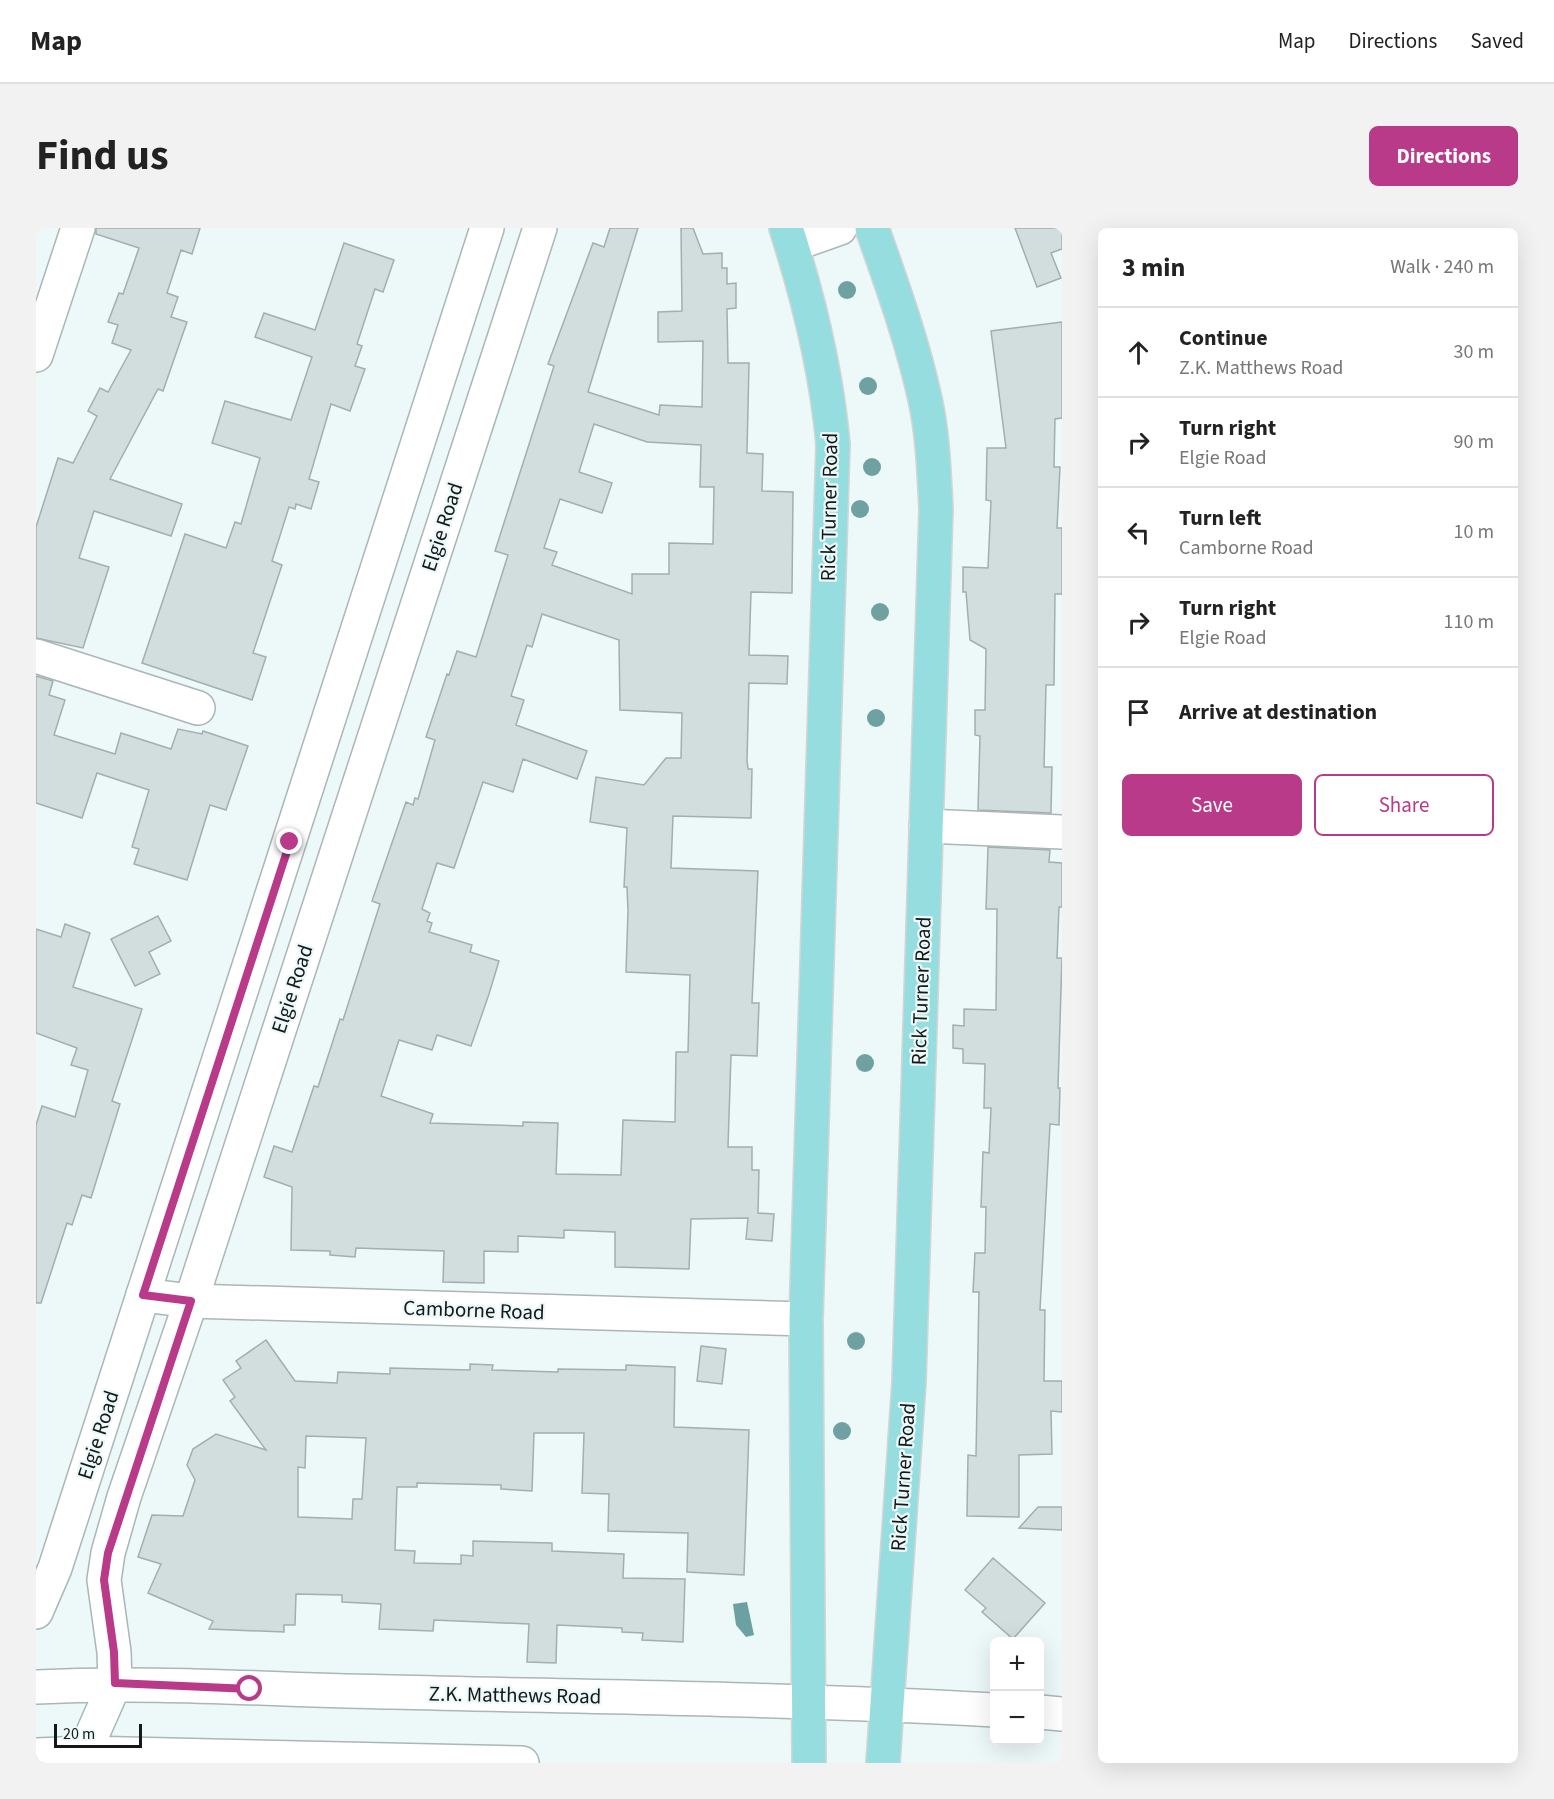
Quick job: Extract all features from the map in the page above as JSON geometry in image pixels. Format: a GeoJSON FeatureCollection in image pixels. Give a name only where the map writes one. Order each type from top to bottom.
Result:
{"type":"FeatureCollection","features":[{"type":"Feature","properties":{"kind":"main road","name":"Rick Turner Road"},"geometry":{"type":"LineString","coordinates":[[872,228],[905,319],[925,401],[933,457],[936,509],[909,1382],[889,1704],[883,1763]]}},
{"type":"Feature","properties":{"kind":"main road","name":"Rick Turner Road"},"geometry":{"type":"LineString","coordinates":[[789,237],[819,341],[828,388],[833,444],[806,1319],[809,1763]]}},
{"type":"Feature","properties":{"kind":"street"},"geometry":{"type":"LineString","coordinates":[[39,341],[78,228]]}},
{"type":"Feature","properties":{"kind":"street","name":"Elgie Road"},"geometry":{"type":"LineString","coordinates":[[36,1612],[47,1590],[487,228]]}},
{"type":"Feature","properties":{"kind":"street","name":"Elgie Road"},"geometry":{"type":"LineString","coordinates":[[84,1753],[115,1683],[114,1652],[104,1580],[108,1553],[540,228]]}},
{"type":"Feature","properties":{"kind":"street"},"geometry":{"type":"LineString","coordinates":[[789,237],[840,228]]}},
{"type":"Feature","properties":{"kind":"street"},"geometry":{"type":"LineString","coordinates":[[36,656],[198,708]]}},
{"type":"Feature","properties":{"kind":"street"},"geometry":{"type":"LineString","coordinates":[[322,744],[367,757]]}},
{"type":"Feature","properties":{"kind":"street"},"geometry":{"type":"LineString","coordinates":[[926,826],[1062,832]]}},
{"type":"Feature","properties":{"kind":"street","name":"Camborne Road"},"geometry":{"type":"LineString","coordinates":[[143,1295],[191,1301],[806,1319]]}},
{"type":"Feature","properties":{"kind":"street","name":"Z.K. Matthews Road"},"geometry":{"type":"LineString","coordinates":[[36,1687],[115,1683],[250,1689],[808,1701],[990,1710]]}},
{"type":"Feature","properties":{"kind":"street"},"geometry":{"type":"LineString","coordinates":[[1044,1712],[1062,1713]]}},
{"type":"Feature","properties":{"kind":"street"},"geometry":{"type":"LineString","coordinates":[[36,1755],[84,1753],[522,1763]]}},
{"type":"Feature","properties":{"kind":"water"},"geometry":{"type":"Polygon","coordinates":[[[747,1602],[754,1635],[746,1637],[736,1625],[733,1604],[747,1602]]]}},
{"type":"Feature","properties":{"kind":"building"},"geometry":{"type":"Polygon","coordinates":[[[96,228],[200,228],[192,254],[181,250],[167,293],[178,297],[171,317],[187,322],[163,391],[158,389],[110,479],[182,504],[171,536],[94,511],[79,558],[109,567],[83,648],[36,638],[36,527],[58,458],[73,463],[97,416],[88,411],[100,388],[108,392],[131,350],[112,343],[118,325],[108,322],[119,293],[123,294],[139,248],[96,234],[96,228]]]}},
{"type":"Feature","properties":{"kind":"building"},"geometry":{"type":"Polygon","coordinates":[[[610,228],[638,228],[588,392],[659,415],[660,405],[702,407],[703,341],[658,342],[658,312],[682,311],[681,228],[693,228],[703,254],[722,253],[722,268],[727,268],[727,284],[736,283],[736,308],[727,309],[728,363],[749,363],[747,453],[763,454],[762,491],[793,492],[792,593],[751,592],[749,655],[788,656],[787,684],[749,683],[747,760],[748,769],[752,769],[751,818],[673,816],[671,868],[758,871],[752,1003],[759,1003],[757,1056],[731,1055],[728,1147],[752,1147],[752,1170],[759,1170],[758,1213],[774,1214],[772,1241],[746,1239],[748,1218],[691,1219],[689,1269],[615,1267],[615,1232],[564,1230],[564,1238],[518,1236],[518,1252],[484,1251],[484,1283],[443,1282],[444,1251],[356,1248],[355,1257],[330,1255],[330,1251],[291,1250],[292,1187],[264,1177],[274,1146],[292,1152],[314,1086],[318,1087],[340,1019],[343,1020],[380,904],[372,901],[406,802],[413,805],[415,798],[418,799],[435,740],[426,737],[447,674],[449,675],[457,651],[476,657],[508,555],[495,551],[554,366],[548,364],[593,243],[604,247],[610,228]],[[594,424],[579,472],[612,483],[602,513],[560,499],[544,548],[557,552],[552,565],[632,594],[632,574],[669,574],[669,543],[713,544],[714,487],[700,487],[701,445],[647,442],[594,424]],[[542,614],[532,647],[527,645],[511,696],[524,700],[516,725],[587,751],[577,779],[523,759],[513,792],[483,782],[454,868],[437,863],[422,909],[430,913],[427,921],[432,923],[429,932],[472,945],[470,952],[499,961],[489,994],[471,1046],[437,1035],[432,1050],[399,1040],[381,1096],[433,1114],[430,1123],[523,1126],[523,1122],[558,1123],[556,1174],[621,1175],[623,1120],[675,1122],[676,1052],[688,1052],[690,975],[626,972],[628,911],[627,887],[624,887],[627,828],[590,822],[596,777],[644,785],[666,758],[681,758],[682,713],[620,710],[619,640],[542,614]]]}},
{"type":"Feature","properties":{"kind":"building"},"geometry":{"type":"Polygon","coordinates":[[[1015,228],[1062,228],[1062,249],[1051,253],[1061,278],[1037,287],[1015,228]]]}},
{"type":"Feature","properties":{"kind":"building"},"geometry":{"type":"Polygon","coordinates":[[[344,243],[394,260],[383,292],[375,289],[357,344],[362,346],[355,366],[365,369],[350,411],[331,404],[309,479],[319,482],[311,509],[296,504],[295,509],[289,507],[272,561],[282,565],[253,653],[266,657],[252,700],[142,663],[185,534],[226,548],[235,522],[241,524],[260,458],[212,443],[225,401],[291,420],[312,357],[255,337],[264,313],[315,330],[344,243]]]}},
{"type":"Feature","properties":{"kind":"building"},"geometry":{"type":"Polygon","coordinates":[[[1062,322],[1062,418],[1055,419],[1054,467],[1060,467],[1057,528],[1062,528],[1062,594],[1055,594],[1054,685],[1046,685],[1044,767],[1052,767],[1051,813],[978,810],[980,736],[975,735],[975,710],[985,710],[986,649],[970,640],[966,592],[963,592],[963,567],[988,568],[991,501],[986,500],[987,448],[1006,448],[991,331],[1062,322]]]}},
{"type":"Feature","properties":{"kind":"building"},"geometry":{"type":"Polygon","coordinates":[[[36,676],[53,681],[49,695],[65,700],[54,735],[115,754],[121,733],[171,749],[178,729],[202,734],[203,731],[248,746],[226,810],[210,805],[187,880],[134,864],[139,849],[132,847],[149,790],[97,773],[82,818],[36,803],[36,676]]]}},
{"type":"Feature","properties":{"kind":"building"},"geometry":{"type":"Polygon","coordinates":[[[988,847],[1050,850],[1049,862],[1062,863],[1062,907],[1059,907],[1057,958],[1062,958],[1059,1125],[1050,1124],[1040,1310],[1045,1310],[1044,1381],[1062,1381],[1062,1412],[1051,1411],[1052,1454],[1019,1455],[1019,1517],[967,1516],[968,1455],[976,1456],[979,1292],[973,1292],[975,1253],[985,1253],[986,1207],[981,1207],[983,1152],[989,1153],[991,1108],[984,1108],[985,1064],[963,1063],[963,1049],[953,1048],[953,1025],[964,1026],[964,1009],[996,1010],[997,909],[986,909],[988,847]]]}},
{"type":"Feature","properties":{"kind":"building"},"geometry":{"type":"Polygon","coordinates":[[[158,916],[171,941],[149,952],[160,974],[135,986],[111,939],[158,916]]]}},
{"type":"Feature","properties":{"kind":"building"},"geometry":{"type":"Polygon","coordinates":[[[65,924],[90,933],[73,987],[142,1009],[112,1101],[120,1104],[91,1198],[82,1195],[72,1225],[67,1223],[41,1303],[36,1303],[36,1125],[42,1106],[75,1117],[88,1070],[71,1065],[77,1048],[36,1033],[36,929],[61,937],[65,924]]]}},
{"type":"Feature","properties":{"kind":"building"},"geometry":{"type":"Polygon","coordinates":[[[266,1340],[295,1381],[337,1383],[338,1372],[390,1374],[390,1368],[470,1370],[470,1364],[493,1365],[492,1370],[558,1372],[558,1369],[626,1370],[626,1365],[675,1367],[674,1427],[749,1430],[744,1575],[687,1572],[688,1533],[608,1531],[609,1494],[582,1493],[584,1433],[534,1433],[532,1491],[501,1489],[501,1485],[417,1483],[417,1487],[397,1487],[395,1550],[415,1551],[414,1563],[461,1564],[461,1555],[473,1556],[473,1541],[552,1543],[552,1551],[624,1554],[623,1578],[685,1579],[683,1642],[642,1640],[643,1633],[622,1632],[622,1628],[557,1625],[556,1663],[527,1662],[529,1624],[434,1620],[433,1631],[379,1629],[381,1604],[342,1602],[342,1595],[296,1594],[295,1625],[284,1625],[284,1632],[209,1629],[213,1621],[148,1593],[161,1564],[138,1557],[152,1515],[183,1516],[195,1480],[187,1465],[193,1449],[216,1434],[266,1450],[230,1401],[235,1397],[223,1380],[241,1368],[236,1361],[266,1340]],[[306,1436],[305,1468],[298,1467],[298,1517],[352,1519],[353,1499],[362,1499],[366,1438],[306,1436]]]}},
{"type":"Feature","properties":{"kind":"building"},"geometry":{"type":"Polygon","coordinates":[[[701,1346],[726,1349],[722,1384],[697,1381],[701,1346]]]}},
{"type":"Feature","properties":{"kind":"building"},"geometry":{"type":"Polygon","coordinates":[[[1038,1507],[1062,1507],[1062,1530],[1019,1528],[1038,1507]]]}},
{"type":"Feature","properties":{"kind":"building"},"geometry":{"type":"Polygon","coordinates":[[[993,1558],[1045,1603],[1015,1637],[1011,1637],[982,1612],[986,1608],[965,1590],[993,1558]]]}},
{"type":"Feature","properties":{"kind":"route"},"geometry":{"type":"LineString","coordinates":[[250,1689],[115,1683],[114,1652],[106,1608],[104,1580],[108,1553],[124,1497],[191,1301],[143,1295],[290,842]]}}]}
